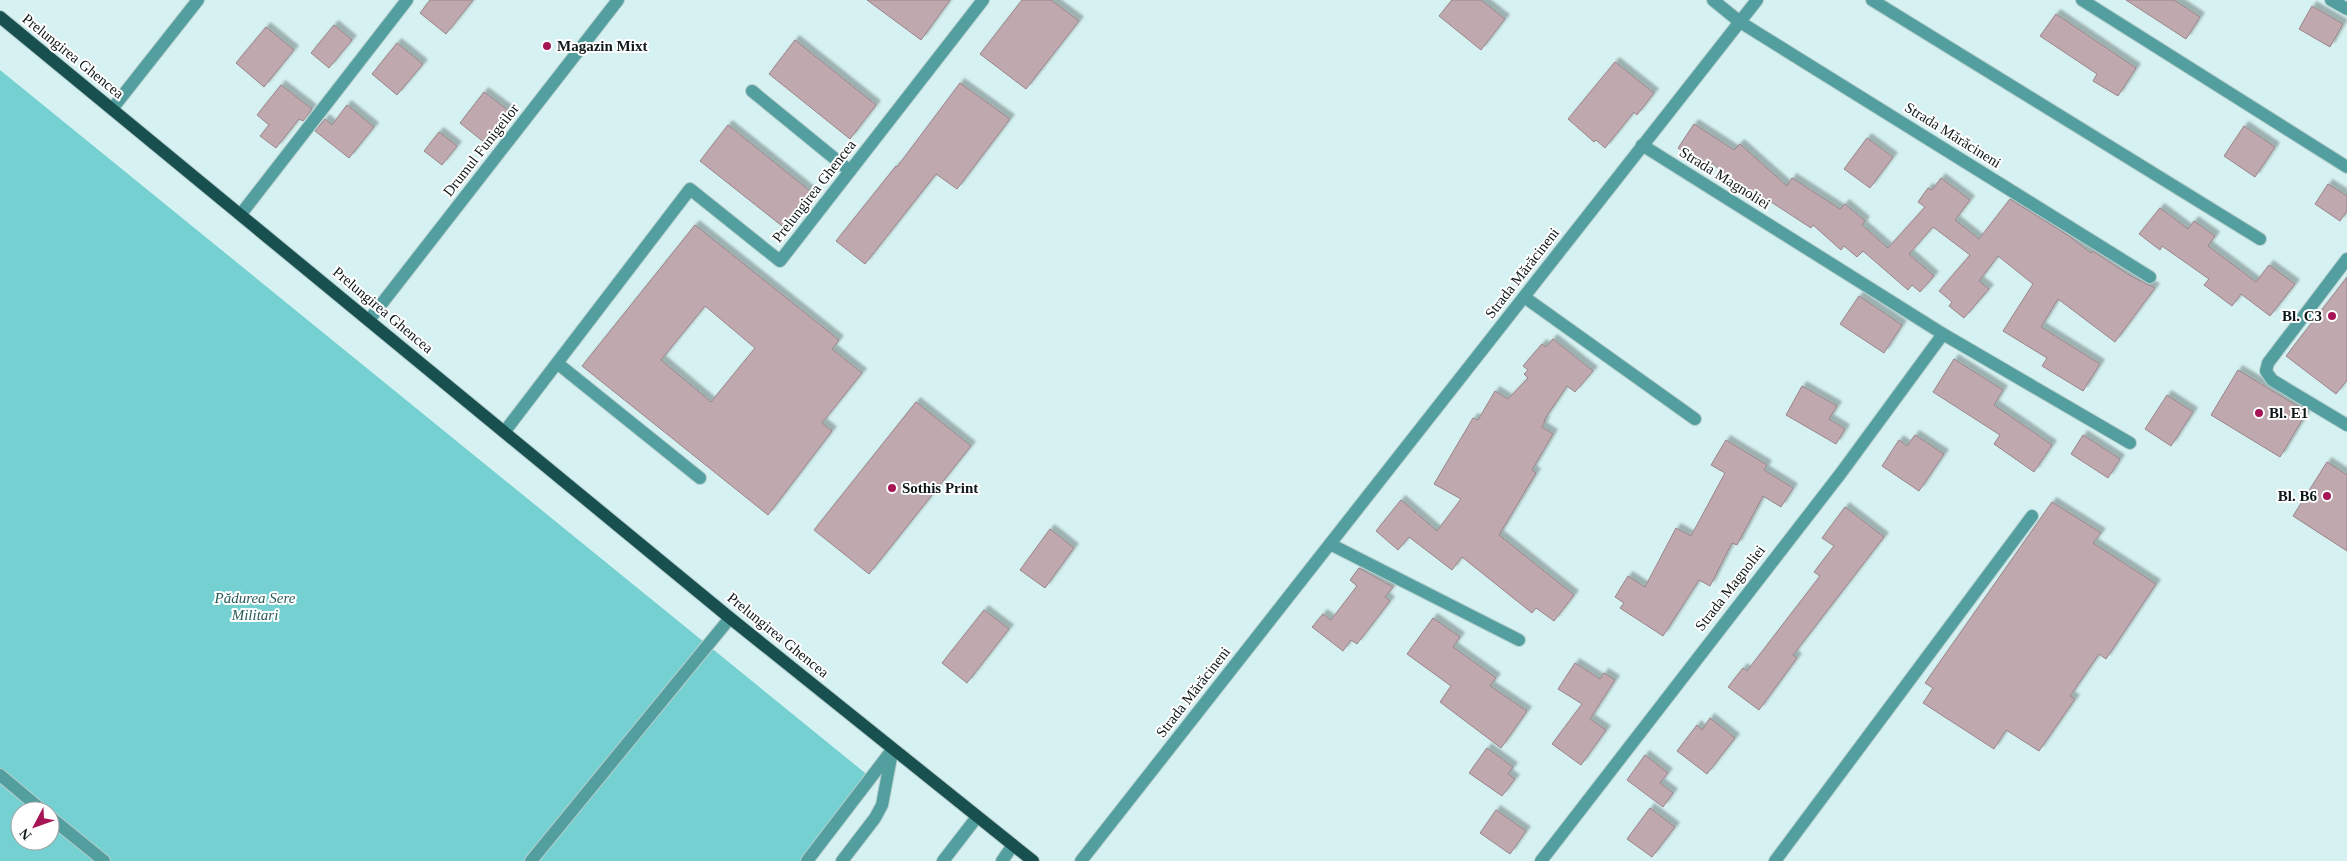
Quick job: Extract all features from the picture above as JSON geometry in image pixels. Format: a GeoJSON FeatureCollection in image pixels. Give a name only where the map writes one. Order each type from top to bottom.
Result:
{"type":"FeatureCollection","features":[{"type":"Feature","properties":{"kind":"main road","name":"Prelungirea Ghencea"},"geometry":{"type":"LineString","coordinates":[[0,17],[730,618],[892,750],[1033,861]]}},
{"type":"Feature","properties":{"kind":"street"},"geometry":{"type":"LineString","coordinates":[[112,109],[198,0]]}},
{"type":"Feature","properties":{"kind":"street"},"geometry":{"type":"LineString","coordinates":[[241,214],[407,0]]}},
{"type":"Feature","properties":{"kind":"street","name":"Drumul Funigeilor"},"geometry":{"type":"LineString","coordinates":[[369,320],[618,0]]}},
{"type":"Feature","properties":{"kind":"street","name":"Prelungirea Ghencea"},"geometry":{"type":"LineString","coordinates":[[505,432],[690,189],[780,261],[983,0]]}},
{"type":"Feature","properties":{"kind":"street","name":"Strada Mărăcineni"},"geometry":{"type":"LineString","coordinates":[[1713,0],[1740,22],[2150,277]]}},
{"type":"Feature","properties":{"kind":"street","name":"Strada Mărăcineni"},"geometry":{"type":"LineString","coordinates":[[1081,861],[1757,0]]}},
{"type":"Feature","properties":{"kind":"street"},"geometry":{"type":"LineString","coordinates":[[1872,0],[2260,239]]}},
{"type":"Feature","properties":{"kind":"street"},"geometry":{"type":"LineString","coordinates":[[2082,0],[2347,167]]}},
{"type":"Feature","properties":{"kind":"street"},"geometry":{"type":"LineString","coordinates":[[2331,0],[2347,10]]}},
{"type":"Feature","properties":{"kind":"street"},"geometry":{"type":"LineString","coordinates":[[752,91],[850,171]]}},
{"type":"Feature","properties":{"kind":"street","name":"Strada Magnoliei"},"geometry":{"type":"LineString","coordinates":[[1642,145],[1943,334],[2130,443]]}},
{"type":"Feature","properties":{"kind":"street"},"geometry":{"type":"LineString","coordinates":[[2347,259],[2268,362],[2266,371],[2272,380],[2347,426]]}},
{"type":"Feature","properties":{"kind":"street"},"geometry":{"type":"LineString","coordinates":[[1524,296],[1696,419]]}},
{"type":"Feature","properties":{"kind":"street","name":"Strada Magnoliei"},"geometry":{"type":"LineString","coordinates":[[1541,861],[1846,465],[1943,334]]}},
{"type":"Feature","properties":{"kind":"street"},"geometry":{"type":"LineString","coordinates":[[557,363],[700,478]]}},
{"type":"Feature","properties":{"kind":"street"},"geometry":{"type":"LineString","coordinates":[[1775,861],[2032,516]]}},
{"type":"Feature","properties":{"kind":"street"},"geometry":{"type":"LineString","coordinates":[[1330,544],[1520,640]]}},
{"type":"Feature","properties":{"kind":"street"},"geometry":{"type":"LineString","coordinates":[[532,861],[730,618]]}},
{"type":"Feature","properties":{"kind":"street"},"geometry":{"type":"LineString","coordinates":[[807,861],[892,750]]}},
{"type":"Feature","properties":{"kind":"street"},"geometry":{"type":"LineString","coordinates":[[842,861],[875,818],[882,805],[892,750]]}},
{"type":"Feature","properties":{"kind":"street"},"geometry":{"type":"LineString","coordinates":[[0,775],[31,801]]}},
{"type":"Feature","properties":{"kind":"street"},"geometry":{"type":"LineString","coordinates":[[943,861],[978,817]]}},
{"type":"Feature","properties":{"kind":"street"},"geometry":{"type":"LineString","coordinates":[[60,825],[104,861]]}},
{"type":"Feature","properties":{"kind":"street"},"geometry":{"type":"LineString","coordinates":[[1002,861],[1013,845]]}},
{"type":"Feature","properties":{"kind":"green space","name":"Pădurea Sere Militari"},"geometry":{"type":"Polygon","coordinates":[[[0,70],[875,781],[813,861],[0,861],[0,70]]]}},
{"type":"Feature","properties":{"kind":"building"},"geometry":{"type":"Polygon","coordinates":[[[430,0],[473,0],[446,34],[420,13],[430,0]]]}},
{"type":"Feature","properties":{"kind":"building"},"geometry":{"type":"Polygon","coordinates":[[[867,0],[950,0],[921,40],[867,0]]]}},
{"type":"Feature","properties":{"kind":"building"},"geometry":{"type":"Polygon","coordinates":[[[1022,0],[1051,0],[1079,21],[1026,89],[980,54],[1022,0]]]}},
{"type":"Feature","properties":{"kind":"building"},"geometry":{"type":"Polygon","coordinates":[[[1452,0],[1481,0],[1505,19],[1481,50],[1439,16],[1452,0]]]}},
{"type":"Feature","properties":{"kind":"building"},"geometry":{"type":"Polygon","coordinates":[[[2126,0],[2174,0],[2200,17],[2186,39],[2126,0]]]}},
{"type":"Feature","properties":{"kind":"building"},"geometry":{"type":"Polygon","coordinates":[[[2312,6],[2343,24],[2330,47],[2299,29],[2312,6]]]}},
{"type":"Feature","properties":{"kind":"building"},"geometry":{"type":"Polygon","coordinates":[[[2056,14],[2136,68],[2118,96],[2093,81],[2097,74],[2040,36],[2056,14]]]}},
{"type":"Feature","properties":{"kind":"building"},"geometry":{"type":"Polygon","coordinates":[[[334,25],[352,40],[329,68],[311,53],[334,25]]]}},
{"type":"Feature","properties":{"kind":"building"},"geometry":{"type":"Polygon","coordinates":[[[266,27],[294,50],[264,87],[236,63],[266,27]]]}},
{"type":"Feature","properties":{"kind":"building"},"geometry":{"type":"Polygon","coordinates":[[[795,40],[876,105],[850,139],[769,74],[795,40]]]}},
{"type":"Feature","properties":{"kind":"building"},"geometry":{"type":"Polygon","coordinates":[[[397,43],[423,64],[397,95],[372,74],[397,43]]]}},
{"type":"Feature","properties":{"kind":"building"},"geometry":{"type":"Polygon","coordinates":[[[1615,62],[1654,93],[1637,115],[1634,112],[1605,148],[1596,140],[1594,142],[1568,119],[1615,62]]]}},
{"type":"Feature","properties":{"kind":"building"},"geometry":{"type":"Polygon","coordinates":[[[960,83],[1010,119],[957,189],[936,174],[865,264],[836,241],[897,167],[960,83]]]}},
{"type":"Feature","properties":{"kind":"building"},"geometry":{"type":"Polygon","coordinates":[[[281,85],[312,109],[303,121],[299,119],[276,148],[260,136],[269,125],[257,115],[281,85]]]}},
{"type":"Feature","properties":{"kind":"building"},"geometry":{"type":"Polygon","coordinates":[[[484,92],[509,111],[485,143],[460,123],[484,92]]]}},
{"type":"Feature","properties":{"kind":"building"},"geometry":{"type":"Polygon","coordinates":[[[347,105],[374,127],[349,158],[315,131],[325,119],[332,125],[347,105]]]}},
{"type":"Feature","properties":{"kind":"building"},"geometry":{"type":"Polygon","coordinates":[[[1694,124],[1734,150],[1740,144],[1787,186],[1792,178],[1840,209],[1845,204],[1865,221],[1862,225],[1888,248],[1925,207],[1918,202],[1928,188],[1932,190],[1941,178],[1970,200],[1955,220],[1979,239],[2010,199],[2069,236],[2091,253],[2093,251],[2129,275],[2155,288],[2115,342],[2058,299],[2041,327],[2100,364],[2083,391],[2042,366],[2047,358],[2003,331],[2033,284],[1998,256],[1979,281],[1989,289],[1964,318],[1949,306],[1952,302],[1939,291],[1970,255],[1933,227],[1909,254],[1934,276],[1920,292],[1912,285],[1908,290],[1863,251],[1857,257],[1844,246],[1841,250],[1813,225],[1811,228],[1765,198],[1762,201],[1748,189],[1745,192],[1712,163],[1709,168],[1678,148],[1694,124]]]}},
{"type":"Feature","properties":{"kind":"building"},"geometry":{"type":"Polygon","coordinates":[[[728,125],[810,191],[782,226],[700,161],[728,125]]]}},
{"type":"Feature","properties":{"kind":"building"},"geometry":{"type":"Polygon","coordinates":[[[2244,126],[2275,147],[2255,177],[2224,156],[2244,126]]]}},
{"type":"Feature","properties":{"kind":"building"},"geometry":{"type":"Polygon","coordinates":[[[439,132],[457,146],[442,165],[424,151],[439,132]]]}},
{"type":"Feature","properties":{"kind":"building"},"geometry":{"type":"Polygon","coordinates":[[[1867,138],[1893,157],[1870,188],[1844,169],[1867,138]]]}},
{"type":"Feature","properties":{"kind":"building"},"geometry":{"type":"Polygon","coordinates":[[[2328,184],[2347,196],[2347,211],[2340,221],[2315,204],[2328,184]]]}},
{"type":"Feature","properties":{"kind":"building"},"geometry":{"type":"Polygon","coordinates":[[[2160,208],[2188,229],[2194,221],[2215,236],[2208,246],[2256,282],[2269,265],[2295,284],[2270,316],[2241,294],[2232,306],[2204,285],[2209,279],[2162,246],[2160,250],[2139,234],[2160,208]]]}},
{"type":"Feature","properties":{"kind":"building"},"geometry":{"type":"Polygon","coordinates":[[[695,225],[839,340],[832,349],[862,373],[822,423],[832,431],[768,515],[582,366],[695,225]],[[705,306],[661,360],[711,402],[755,348],[705,306]]]}},
{"type":"Feature","properties":{"kind":"building","name":"Bl. C3"},"geometry":{"type":"Polygon","coordinates":[[[2347,277],[2347,380],[2336,394],[2286,356],[2347,277]]]}},
{"type":"Feature","properties":{"kind":"building"},"geometry":{"type":"Polygon","coordinates":[[[1859,296],[1902,325],[1884,353],[1840,324],[1859,296]]]}},
{"type":"Feature","properties":{"kind":"building"},"geometry":{"type":"Polygon","coordinates":[[[1553,339],[1593,371],[1575,392],[1567,386],[1544,420],[1542,427],[1553,434],[1532,470],[1536,473],[1499,535],[1574,595],[1554,621],[1536,608],[1532,613],[1462,557],[1452,570],[1409,537],[1398,550],[1376,531],[1401,500],[1437,531],[1461,499],[1434,484],[1473,418],[1478,420],[1495,391],[1508,399],[1528,378],[1524,374],[1528,370],[1523,366],[1542,344],[1546,347],[1553,339]]]}},
{"type":"Feature","properties":{"kind":"building"},"geometry":{"type":"Polygon","coordinates":[[[1954,359],[2003,390],[1994,405],[2052,445],[2034,472],[1994,444],[2000,435],[1933,392],[1954,359]]]}},
{"type":"Feature","properties":{"kind":"building","name":"Bl. E1"},"geometry":{"type":"Polygon","coordinates":[[[2238,370],[2307,412],[2280,457],[2211,415],[2238,370]]]}},
{"type":"Feature","properties":{"kind":"building"},"geometry":{"type":"Polygon","coordinates":[[[1802,386],[1837,406],[1829,419],[1845,429],[1836,444],[1786,415],[1802,386]]]}},
{"type":"Feature","properties":{"kind":"building"},"geometry":{"type":"Polygon","coordinates":[[[2167,395],[2193,412],[2171,446],[2145,429],[2167,395]]]}},
{"type":"Feature","properties":{"kind":"building","name":"Sothis Print"},"geometry":{"type":"Polygon","coordinates":[[[916,402],[971,446],[869,574],[814,530],[916,402]]]}},
{"type":"Feature","properties":{"kind":"building"},"geometry":{"type":"Polygon","coordinates":[[[1915,435],[1944,454],[1919,491],[1882,466],[1899,440],[1907,446],[1915,435]]]}},
{"type":"Feature","properties":{"kind":"building"},"geometry":{"type":"Polygon","coordinates":[[[2083,435],[2120,459],[2108,478],[2071,454],[2083,435]]]}},
{"type":"Feature","properties":{"kind":"building"},"geometry":{"type":"Polygon","coordinates":[[[1726,440],[1767,465],[1764,470],[1793,488],[1781,507],[1763,496],[1737,545],[1732,543],[1710,586],[1699,580],[1663,636],[1620,608],[1624,603],[1615,597],[1628,576],[1645,587],[1676,528],[1691,536],[1725,473],[1711,465],[1726,440]]]}},
{"type":"Feature","properties":{"kind":"building","name":"Bl. B6"},"geometry":{"type":"Polygon","coordinates":[[[2327,462],[2347,475],[2347,551],[2293,516],[2327,462]]]}},
{"type":"Feature","properties":{"kind":"building"},"geometry":{"type":"Polygon","coordinates":[[[2052,502],[2101,533],[2093,543],[2156,584],[2106,659],[2099,654],[2070,696],[2075,699],[2039,751],[2006,730],[1994,749],[1923,703],[1933,688],[1925,683],[2052,502]]]}},
{"type":"Feature","properties":{"kind":"building"},"geometry":{"type":"Polygon","coordinates":[[[1845,507],[1884,537],[1793,655],[1797,658],[1759,710],[1728,687],[1743,668],[1747,671],[1820,576],[1814,572],[1834,546],[1822,538],[1845,507]]]}},
{"type":"Feature","properties":{"kind":"building"},"geometry":{"type":"Polygon","coordinates":[[[1050,529],[1074,548],[1045,588],[1020,570],[1050,529]]]}},
{"type":"Feature","properties":{"kind":"building"},"geometry":{"type":"Polygon","coordinates":[[[1359,568],[1393,587],[1385,597],[1390,601],[1357,644],[1351,640],[1343,651],[1312,627],[1323,614],[1331,620],[1357,586],[1350,580],[1359,568]]]}},
{"type":"Feature","properties":{"kind":"building"},"geometry":{"type":"Polygon","coordinates":[[[984,610],[1009,629],[967,683],[942,663],[984,610]]]}},
{"type":"Feature","properties":{"kind":"building"},"geometry":{"type":"Polygon","coordinates":[[[1433,618],[1460,637],[1453,647],[1496,678],[1490,686],[1527,711],[1501,748],[1440,702],[1451,686],[1407,654],[1433,618]]]}},
{"type":"Feature","properties":{"kind":"building"},"geometry":{"type":"Polygon","coordinates":[[[1575,663],[1600,679],[1604,673],[1615,680],[1590,719],[1606,730],[1581,765],[1552,744],[1582,704],[1558,689],[1575,663]]]}},
{"type":"Feature","properties":{"kind":"building"},"geometry":{"type":"Polygon","coordinates":[[[1710,718],[1735,738],[1707,774],[1677,751],[1697,725],[1702,730],[1710,718]]]}},
{"type":"Feature","properties":{"kind":"building"},"geometry":{"type":"Polygon","coordinates":[[[1487,748],[1513,767],[1508,774],[1515,779],[1502,796],[1469,773],[1487,748]]]}},
{"type":"Feature","properties":{"kind":"building"},"geometry":{"type":"Polygon","coordinates":[[[1645,755],[1668,773],[1660,783],[1673,793],[1663,807],[1627,780],[1645,755]]]}},
{"type":"Feature","properties":{"kind":"building"},"geometry":{"type":"Polygon","coordinates":[[[1650,808],[1675,827],[1652,857],[1627,839],[1650,808]]]}},
{"type":"Feature","properties":{"kind":"building"},"geometry":{"type":"Polygon","coordinates":[[[1496,810],[1526,831],[1510,854],[1480,833],[1496,810]]]}},
{"type":"Feature","properties":{"kind":"place","name":"Magazin Mixt"},"geometry":{"type":"Point","coordinates":[547,46]}},
{"type":"Feature","properties":{"kind":"place","name":"Bl. C3"},"geometry":{"type":"Point","coordinates":[2332,316]}},
{"type":"Feature","properties":{"kind":"place","name":"Bl. E1"},"geometry":{"type":"Point","coordinates":[2259,413]}},
{"type":"Feature","properties":{"kind":"place","name":"Sothis Print"},"geometry":{"type":"Point","coordinates":[892,488]}},
{"type":"Feature","properties":{"kind":"place","name":"Bl. B6"},"geometry":{"type":"Point","coordinates":[2327,496]}}]}
